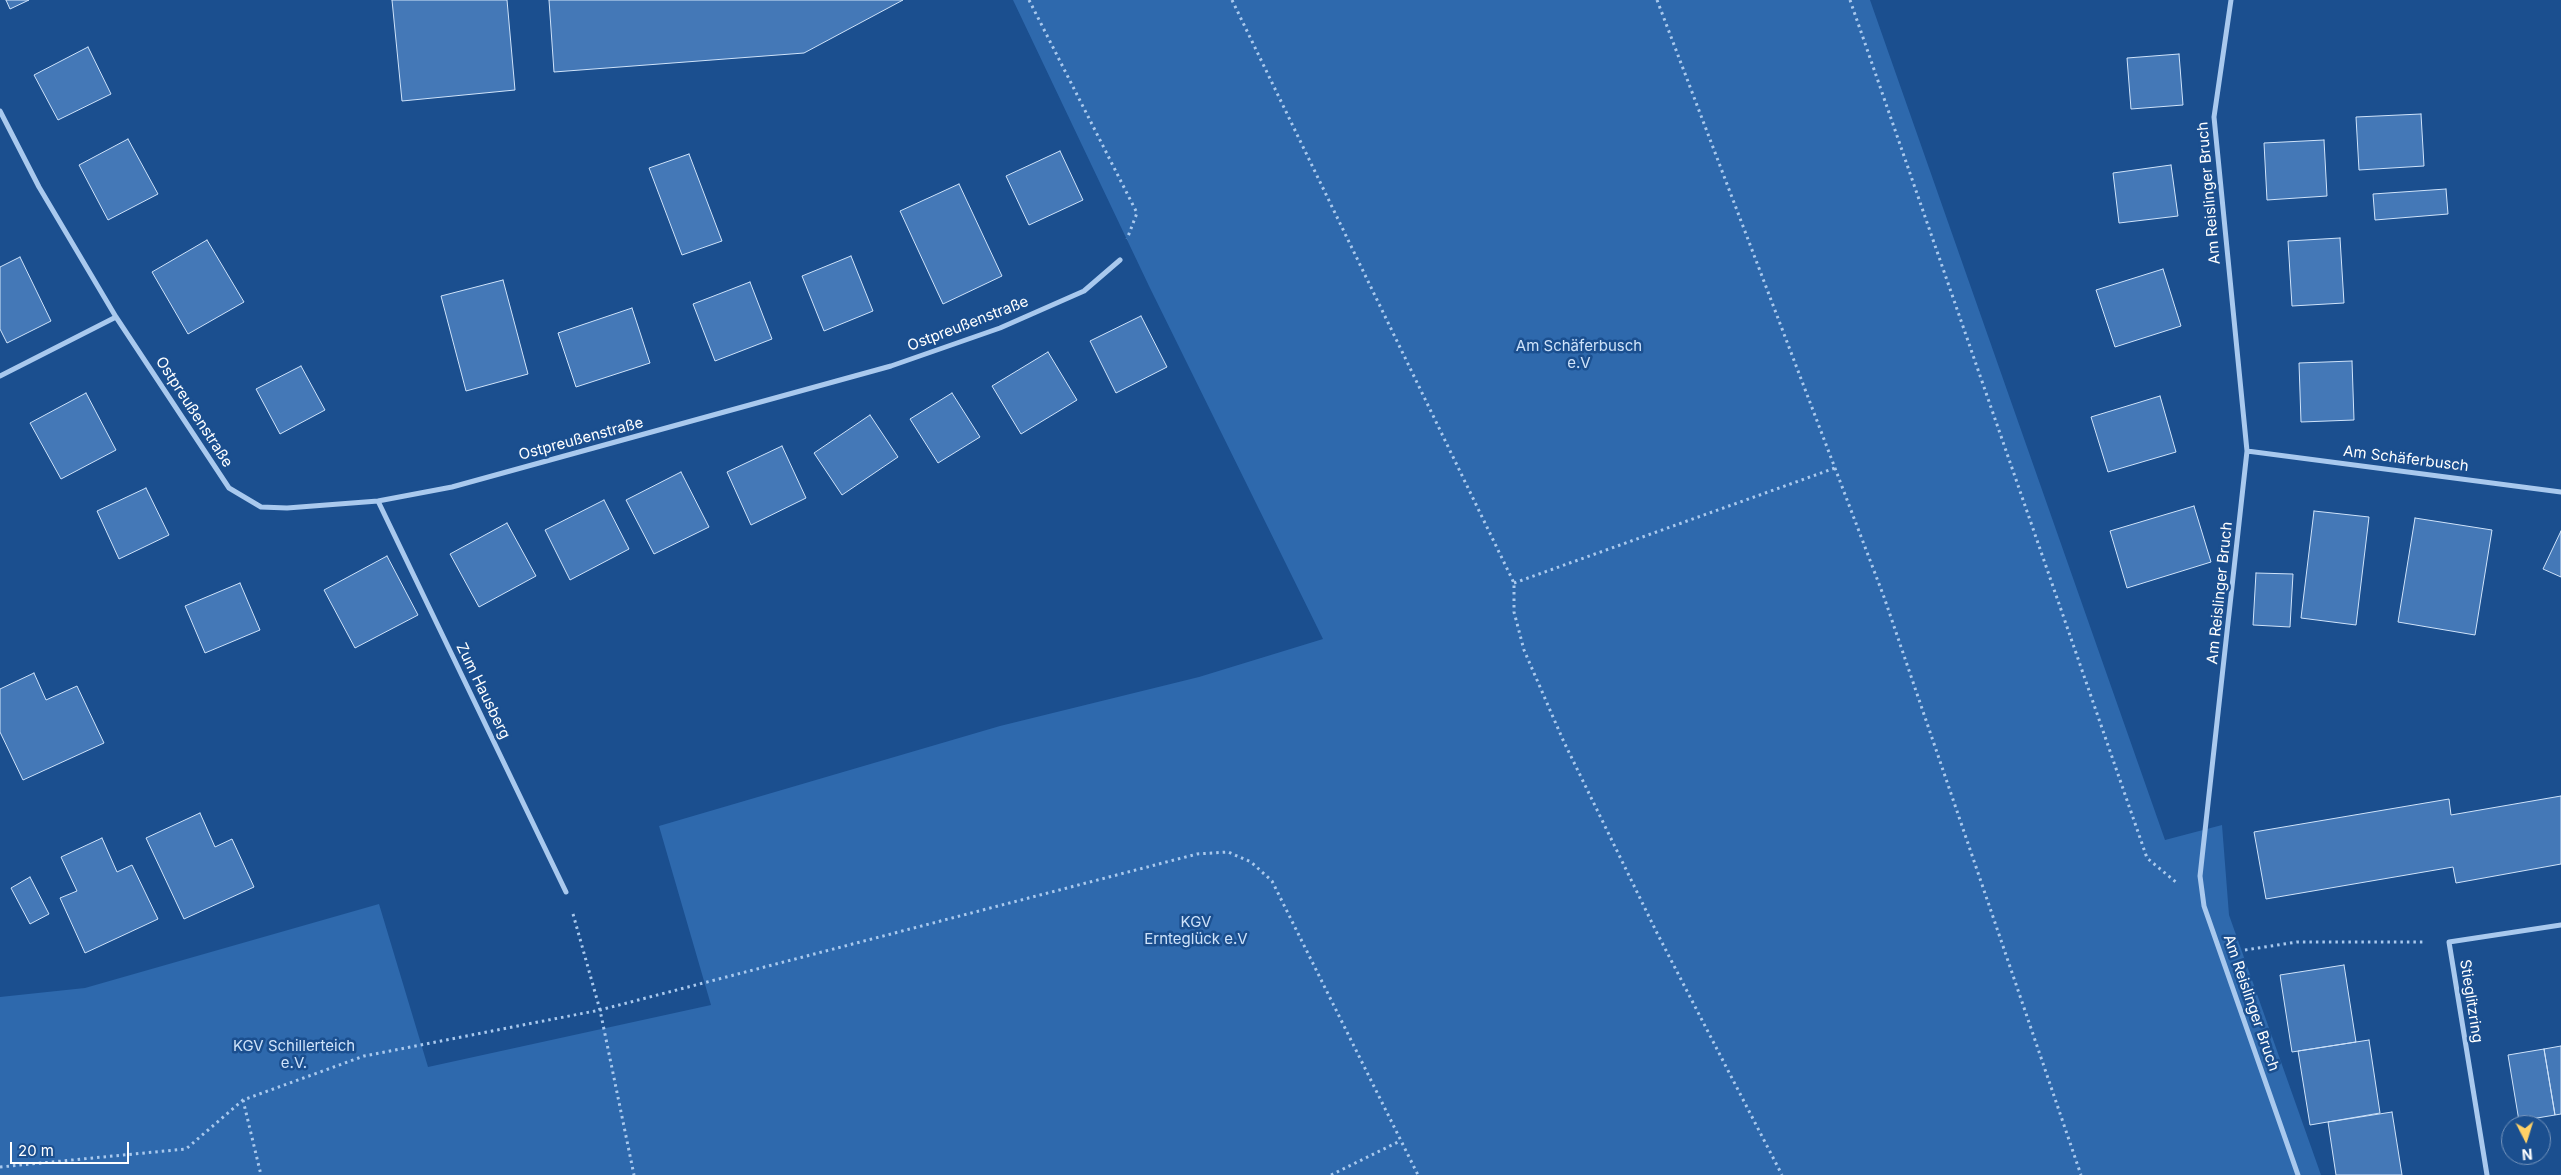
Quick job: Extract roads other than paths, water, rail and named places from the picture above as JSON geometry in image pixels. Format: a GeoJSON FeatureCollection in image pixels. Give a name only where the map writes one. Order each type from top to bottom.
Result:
{"type":"FeatureCollection","features":[{"type":"Feature","properties":{"kind":"street","name":"Am Reislinger Bruch"},"geometry":{"type":"LineString","coordinates":[[2231,0],[2214,117],[2247,452],[2200,876],[2204,906],[2298,1175]]}},
{"type":"Feature","properties":{"kind":"street","name":"Ostpreußenstraße"},"geometry":{"type":"LineString","coordinates":[[0,111],[38,187],[116,317],[229,488],[261,507],[287,508],[378,501],[452,487],[891,366],[1000,328],[1084,291],[1120,260]]}},
{"type":"Feature","properties":{"kind":"street"},"geometry":{"type":"LineString","coordinates":[[0,376],[116,317]]}},
{"type":"Feature","properties":{"kind":"street","name":"Am Schäferbusch"},"geometry":{"type":"LineString","coordinates":[[2247,452],[2561,492]]}},
{"type":"Feature","properties":{"kind":"street","name":"Zum Hausberg"},"geometry":{"type":"LineString","coordinates":[[378,501],[566,892]]}},
{"type":"Feature","properties":{"kind":"street","name":"Stieglitzring"},"geometry":{"type":"LineString","coordinates":[[2487,1175],[2449,942],[2561,924]]}},
{"type":"Feature","properties":{"kind":"park label","name":"Am Schäferbusch e.V"},"geometry":{"type":"Point","coordinates":[1579,354]}},
{"type":"Feature","properties":{"kind":"park label","name":"KGV Ernteglück e.V"},"geometry":{"type":"Point","coordinates":[1196,930]}},
{"type":"Feature","properties":{"kind":"park label","name":"KGV Schillerteich e.V."},"geometry":{"type":"Point","coordinates":[294,1054]}}]}
